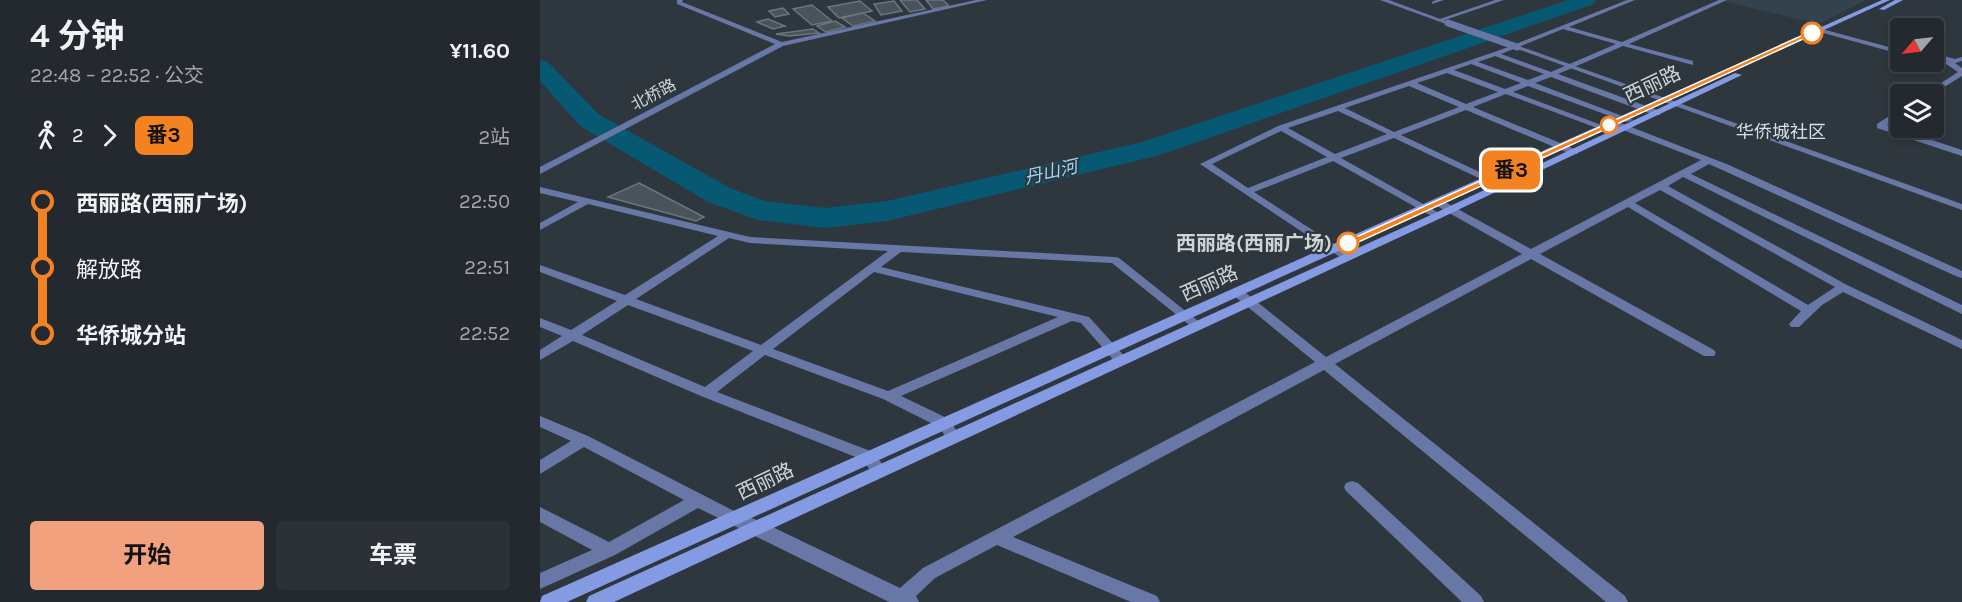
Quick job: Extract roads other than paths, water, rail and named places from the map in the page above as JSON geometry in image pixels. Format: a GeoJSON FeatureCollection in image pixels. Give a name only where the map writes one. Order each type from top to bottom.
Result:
{"type":"FeatureCollection","features":[{"type":"Feature","properties":{"kind":"main road","name":"西丽路"},"geometry":{"type":"LineString","coordinates":[[1672,101],[1887,0]]}},
{"type":"Feature","properties":{"kind":"main road","name":"西丽路"},"geometry":{"type":"LineString","coordinates":[[548,602],[868,456],[1186,315],[1243,297],[1347,257],[1567,149],[1827,30],[1900,0]]}},
{"type":"Feature","properties":{"kind":"main road","name":"西丽路"},"geometry":{"type":"LineString","coordinates":[[595,602],[1197,325],[1243,297],[1335,249],[1425,209],[1443,209]]}},
{"type":"Feature","properties":{"kind":"street"},"geometry":{"type":"LineString","coordinates":[[680,0],[679,3],[705,16],[781,44]]}},
{"type":"Feature","properties":{"kind":"street","name":"北桥路"},"geometry":{"type":"LineString","coordinates":[[540,171],[781,44],[984,0]]}},
{"type":"Feature","properties":{"kind":"street"},"geometry":{"type":"LineString","coordinates":[[1383,0],[1672,101],[1962,207]]}},
{"type":"Feature","properties":{"kind":"street"},"geometry":{"type":"LineString","coordinates":[[1440,20],[1500,0]]}},
{"type":"Feature","properties":{"kind":"street"},"geometry":{"type":"LineString","coordinates":[[1347,257],[1205,164],[1281,128],[1340,109],[1532,37],[1565,27],[1632,0]]}},
{"type":"Feature","properties":{"kind":"street"},"geometry":{"type":"LineString","coordinates":[[1248,191],[1572,66],[1724,0]]}},
{"type":"Feature","properties":{"kind":"street"},"geometry":{"type":"LineString","coordinates":[[1565,27],[1690,63]]}},
{"type":"Feature","properties":{"kind":"street"},"geometry":{"type":"LineString","coordinates":[[1827,30],[1890,44]]}},
{"type":"Feature","properties":{"kind":"street"},"geometry":{"type":"LineString","coordinates":[[1827,30],[1890,49]]}},
{"type":"Feature","properties":{"kind":"street"},"geometry":{"type":"LineString","coordinates":[[1493,53],[1651,111]]}},
{"type":"Feature","properties":{"kind":"street"},"geometry":{"type":"LineString","coordinates":[[1943,84],[1962,72],[1944,59]]}},
{"type":"Feature","properties":{"kind":"street"},"geometry":{"type":"LineString","coordinates":[[1944,62],[1962,59]]}},
{"type":"Feature","properties":{"kind":"street"},"geometry":{"type":"LineString","coordinates":[[1469,61],[1528,83],[1620,125],[1709,160],[1962,275]]}},
{"type":"Feature","properties":{"kind":"street"},"geometry":{"type":"LineString","coordinates":[[1446,70],[1506,92],[1620,125]]}},
{"type":"Feature","properties":{"kind":"street"},"geometry":{"type":"LineString","coordinates":[[1409,83],[1567,149]]}},
{"type":"Feature","properties":{"kind":"street"},"geometry":{"type":"LineString","coordinates":[[1340,109],[1496,183]]}},
{"type":"Feature","properties":{"kind":"street"},"geometry":{"type":"LineString","coordinates":[[1890,119],[1880,126],[1890,129]]}},
{"type":"Feature","properties":{"kind":"street"},"geometry":{"type":"LineString","coordinates":[[1281,128],[1425,209]]}},
{"type":"Feature","properties":{"kind":"street"},"geometry":{"type":"LineString","coordinates":[[1916,138],[1962,153]]}},
{"type":"Feature","properties":{"kind":"street"},"geometry":{"type":"LineString","coordinates":[[540,420],[732,518],[756,527],[903,601],[929,573],[1709,160]]}},
{"type":"Feature","properties":{"kind":"street"},"geometry":{"type":"LineString","coordinates":[[1684,174],[1962,310]]}},
{"type":"Feature","properties":{"kind":"street"},"geometry":{"type":"LineString","coordinates":[[1661,186],[1843,287],[1962,345]]}},
{"type":"Feature","properties":{"kind":"street"},"geometry":{"type":"LineString","coordinates":[[540,190],[750,240],[1116,261],[1197,325]]}},
{"type":"Feature","properties":{"kind":"street"},"geometry":{"type":"LineString","coordinates":[[540,227],[587,201]]}},
{"type":"Feature","properties":{"kind":"street"},"geometry":{"type":"LineString","coordinates":[[1628,203],[1809,311]]}},
{"type":"Feature","properties":{"kind":"street"},"geometry":{"type":"LineString","coordinates":[[1443,209],[1532,254],[1709,353]]}},
{"type":"Feature","properties":{"kind":"street"},"geometry":{"type":"LineString","coordinates":[[540,356],[728,234]]}},
{"type":"Feature","properties":{"kind":"street"},"geometry":{"type":"LineString","coordinates":[[706,393],[897,249]]}},
{"type":"Feature","properties":{"kind":"street"},"geometry":{"type":"LineString","coordinates":[[540,268],[888,396],[944,423],[953,436]]}},
{"type":"Feature","properties":{"kind":"street"},"geometry":{"type":"LineString","coordinates":[[872,268],[1085,320],[1113,348],[1121,360]]}},
{"type":"Feature","properties":{"kind":"street"},"geometry":{"type":"LineString","coordinates":[[1795,324],[1843,287]]}},
{"type":"Feature","properties":{"kind":"street"},"geometry":{"type":"LineString","coordinates":[[1243,297],[1619,602]]}},
{"type":"Feature","properties":{"kind":"street"},"geometry":{"type":"LineString","coordinates":[[888,396],[1070,317]]}},
{"type":"Feature","properties":{"kind":"street"},"geometry":{"type":"LineString","coordinates":[[540,322],[706,393],[868,456],[879,470]]}},
{"type":"Feature","properties":{"kind":"street"},"geometry":{"type":"LineString","coordinates":[[540,468],[583,440]]}},
{"type":"Feature","properties":{"kind":"street"},"geometry":{"type":"LineString","coordinates":[[1352,487],[1475,602]]}},
{"type":"Feature","properties":{"kind":"street"},"geometry":{"type":"LineString","coordinates":[[540,581],[609,550],[699,500]]}},
{"type":"Feature","properties":{"kind":"street"},"geometry":{"type":"LineString","coordinates":[[540,514],[609,550]]}},
{"type":"Feature","properties":{"kind":"street"},"geometry":{"type":"LineString","coordinates":[[996,537],[1151,602]]}},
{"type":"Feature","properties":{"kind":"waterway","name":"丹山河"},"geometry":{"type":"LineString","coordinates":[[540,67],[589,120],[719,195],[758,210],[825,218],[887,211],[1150,149],[1587,0]]}},
{"type":"Feature","properties":{"kind":"place","name":"西丽路(西丽广场)"},"geometry":{"type":"Point","coordinates":[1348,243]}},
{"type":"Feature","properties":{"kind":"district","name":"华侨城社区"},"geometry":{"type":"Point","coordinates":[1781,132]}}]}
